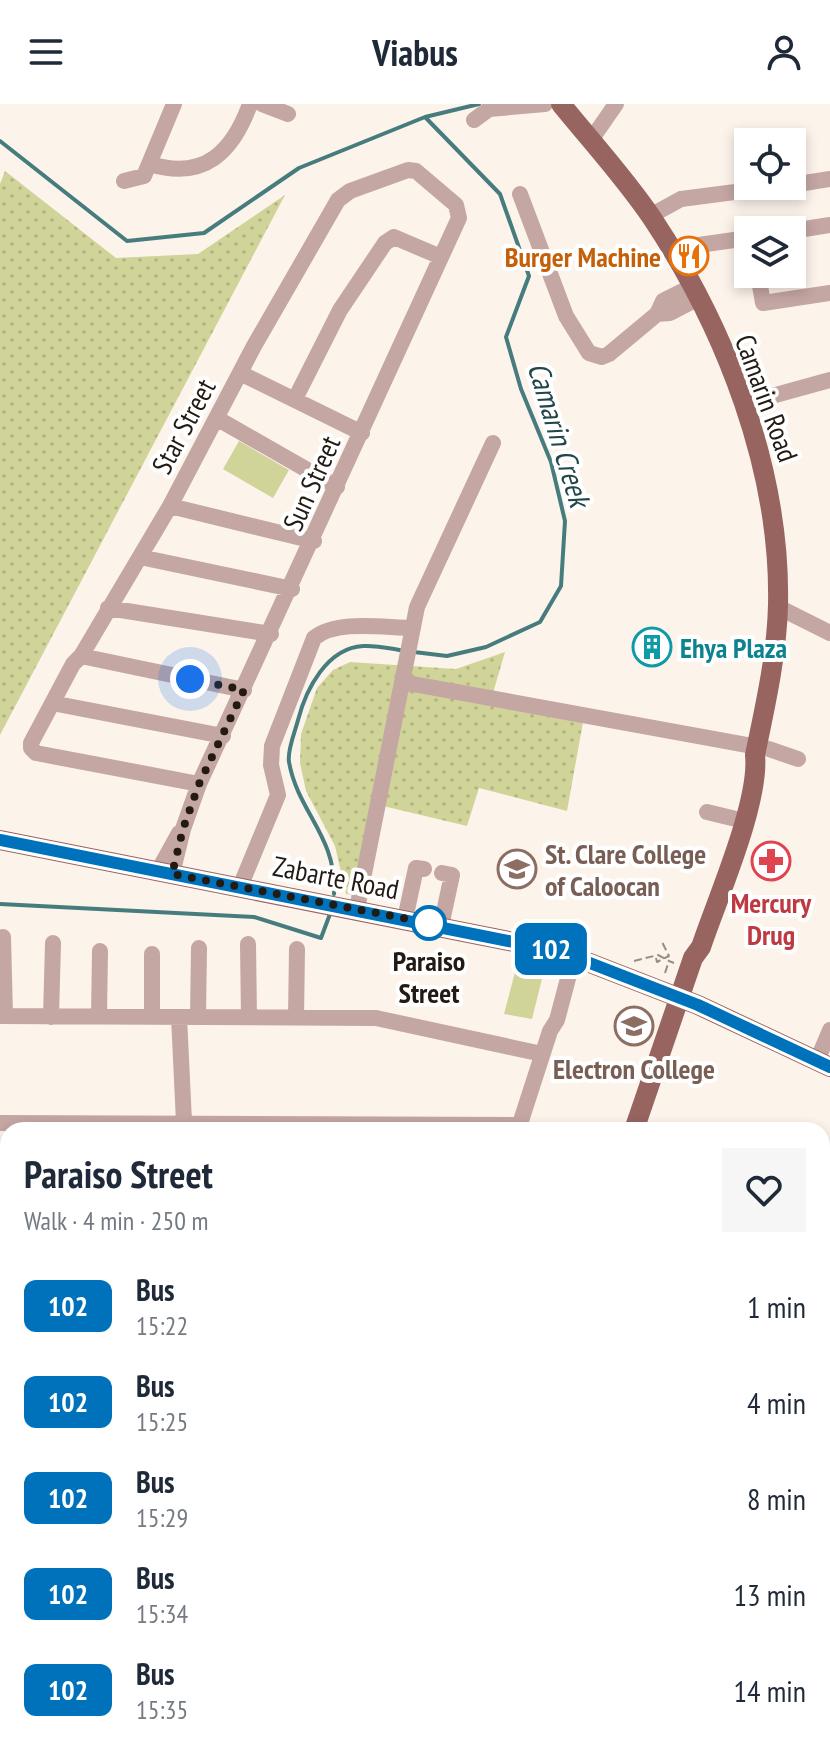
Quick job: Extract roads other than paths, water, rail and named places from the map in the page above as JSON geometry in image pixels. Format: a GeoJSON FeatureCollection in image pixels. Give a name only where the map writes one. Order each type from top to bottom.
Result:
{"type":"FeatureCollection","features":[{"type":"Feature","properties":{"kind":"main road","name":"Camarin Road"},"geometry":{"type":"LineString","coordinates":[[561,104],[650,216],[694,293],[743,404],[768,480],[774,512],[778,607],[756,751],[694,945],[694,954],[637,1122]]}},
{"type":"Feature","properties":{"kind":"main road","name":"Camarin Road"},"geometry":{"type":"LineString","coordinates":[[694,954],[701,947],[743,821],[756,768],[756,751]]}},
{"type":"Feature","properties":{"kind":"main road","name":"Zabarte Road"},"geometry":{"type":"LineString","coordinates":[[0,840],[357,909],[574,956],[679,997],[824,1064]]}},
{"type":"Feature","properties":{"kind":"street"},"geometry":{"type":"LineString","coordinates":[[124,181],[141,179],[174,104]]}},
{"type":"Feature","properties":{"kind":"street"},"geometry":{"type":"LineString","coordinates":[[150,164],[183,169],[217,156],[234,142],[250,104]]}},
{"type":"Feature","properties":{"kind":"street"},"geometry":{"type":"LineString","coordinates":[[262,104],[288,114]]}},
{"type":"Feature","properties":{"kind":"street"},"geometry":{"type":"LineString","coordinates":[[474,120],[489,109],[545,104]]}},
{"type":"Feature","properties":{"kind":"street"},"geometry":{"type":"LineString","coordinates":[[591,140],[616,104]]}},
{"type":"Feature","properties":{"kind":"street","name":"Star Street"},"geometry":{"type":"LineString","coordinates":[[199,784],[36,753],[31,748],[73,664],[81,656],[170,506],[240,373],[338,200],[350,191],[408,170],[416,171]]}},
{"type":"Feature","properties":{"kind":"street","name":"Sun Street"},"geometry":{"type":"LineString","coordinates":[[165,872],[199,784],[314,541],[459,212],[416,171]]}},
{"type":"Feature","properties":{"kind":"street"},"geometry":{"type":"LineString","coordinates":[[806,183],[830,179]]}},
{"type":"Feature","properties":{"kind":"street"},"geometry":{"type":"LineString","coordinates":[[650,216],[681,199],[734,192]]}},
{"type":"Feature","properties":{"kind":"street"},"geometry":{"type":"LineString","coordinates":[[520,194],[559,300],[589,353],[602,357],[609,354],[657,314],[663,301],[694,293]]}},
{"type":"Feature","properties":{"kind":"street"},"geometry":{"type":"LineString","coordinates":[[806,229],[830,225]]}},
{"type":"Feature","properties":{"kind":"street"},"geometry":{"type":"LineString","coordinates":[[295,399],[340,310],[385,243],[394,237],[401,238],[441,257]]}},
{"type":"Feature","properties":{"kind":"street"},"geometry":{"type":"LineString","coordinates":[[671,249],[734,240]]}},
{"type":"Feature","properties":{"kind":"street"},"geometry":{"type":"LineString","coordinates":[[760,288],[763,303],[830,293]]}},
{"type":"Feature","properties":{"kind":"street"},"geometry":{"type":"LineString","coordinates":[[240,373],[362,433]]}},
{"type":"Feature","properties":{"kind":"street"},"geometry":{"type":"LineString","coordinates":[[743,404],[830,380]]}},
{"type":"Feature","properties":{"kind":"street"},"geometry":{"type":"LineString","coordinates":[[218,419],[337,487]]}},
{"type":"Feature","properties":{"kind":"street"},"geometry":{"type":"LineString","coordinates":[[357,909],[417,607],[493,443]]}},
{"type":"Feature","properties":{"kind":"street"},"geometry":{"type":"LineString","coordinates":[[170,506],[314,541]]}},
{"type":"Feature","properties":{"kind":"street"},"geometry":{"type":"LineString","coordinates":[[140,557],[292,589]]}},
{"type":"Feature","properties":{"kind":"street"},"geometry":{"type":"LineString","coordinates":[[778,607],[830,633]]}},
{"type":"Feature","properties":{"kind":"street"},"geometry":{"type":"LineString","coordinates":[[108,608],[271,634]]}},
{"type":"Feature","properties":{"kind":"street"},"geometry":{"type":"LineString","coordinates":[[240,887],[278,795],[271,765],[272,746],[314,638],[322,631],[353,628],[412,634]]}},
{"type":"Feature","properties":{"kind":"street"},"geometry":{"type":"LineString","coordinates":[[81,656],[244,690]]}},
{"type":"Feature","properties":{"kind":"street"},"geometry":{"type":"LineString","coordinates":[[404,675],[798,759]]}},
{"type":"Feature","properties":{"kind":"street"},"geometry":{"type":"LineString","coordinates":[[52,703],[223,736]]}},
{"type":"Feature","properties":{"kind":"street"},"geometry":{"type":"LineString","coordinates":[[707,812],[736,819]]}},
{"type":"Feature","properties":{"kind":"street"},"geometry":{"type":"LineString","coordinates":[[405,919],[416,868],[424,869]]}},
{"type":"Feature","properties":{"kind":"street"},"geometry":{"type":"LineString","coordinates":[[441,926],[452,875],[442,873]]}},
{"type":"Feature","properties":{"kind":"street"},"geometry":{"type":"LineString","coordinates":[[3,937],[2,1016],[376,1018],[542,1054]]}},
{"type":"Feature","properties":{"kind":"street"},"geometry":{"type":"LineString","coordinates":[[51,1017],[53,943]]}},
{"type":"Feature","properties":{"kind":"street"},"geometry":{"type":"LineString","coordinates":[[248,944],[249,1017]]}},
{"type":"Feature","properties":{"kind":"street"},"geometry":{"type":"LineString","coordinates":[[198,1017],[199,948]]}},
{"type":"Feature","properties":{"kind":"street"},"geometry":{"type":"LineString","coordinates":[[296,1017],[297,949]]}},
{"type":"Feature","properties":{"kind":"street"},"geometry":{"type":"LineString","coordinates":[[99,1016],[100,951]]}},
{"type":"Feature","properties":{"kind":"street"},"geometry":{"type":"LineString","coordinates":[[152,954],[152,1017]]}},
{"type":"Feature","properties":{"kind":"street"},"geometry":{"type":"LineString","coordinates":[[520,1122],[550,1031],[557,1020],[574,956]]}},
{"type":"Feature","properties":{"kind":"street"},"geometry":{"type":"LineString","coordinates":[[179,1017],[184,1122]]}},
{"type":"Feature","properties":{"kind":"street"},"geometry":{"type":"LineString","coordinates":[[824,1064],[830,1030]]}},
{"type":"Feature","properties":{"kind":"waterway"},"geometry":{"type":"LineString","coordinates":[[0,141],[127,241],[204,233],[299,168],[425,117],[479,104]]}},
{"type":"Feature","properties":{"kind":"waterway","name":"Camarin Creek"},"geometry":{"type":"LineString","coordinates":[[414,652],[447,656],[486,647],[540,622],[561,586],[565,521],[551,462],[521,389],[506,337],[529,276],[500,194],[425,117]]}},
{"type":"Feature","properties":{"kind":"waterway","name":"Camarin Creek"},"geometry":{"type":"LineString","coordinates":[[334,894],[330,856],[300,796],[289,762],[292,741],[313,683],[339,654],[363,646],[406,651]]}},
{"type":"Feature","properties":{"kind":"waterway","name":"Camarin Creek"},"geometry":{"type":"LineString","coordinates":[[0,904],[254,917],[321,938],[330,914]]}},
{"type":"Feature","properties":{"kind":"place","name":"Burger Machine"},"geometry":{"type":"Point","coordinates":[689,256]}},
{"type":"Feature","properties":{"kind":"place","name":"Ehya Plaza"},"geometry":{"type":"Point","coordinates":[652,647]}},
{"type":"Feature","properties":{"kind":"place","name":"Mercury Drug"},"geometry":{"type":"Point","coordinates":[771,861]}},
{"type":"Feature","properties":{"kind":"place","name":"St. Clare College of Caloocan"},"geometry":{"type":"Point","coordinates":[517,869]}},
{"type":"Feature","properties":{"kind":"place","name":"Paraiso Street"},"geometry":{"type":"Point","coordinates":[429,923]}},
{"type":"Feature","properties":{"kind":"place","name":"Electron College"},"geometry":{"type":"Point","coordinates":[634,1026]}}]}
